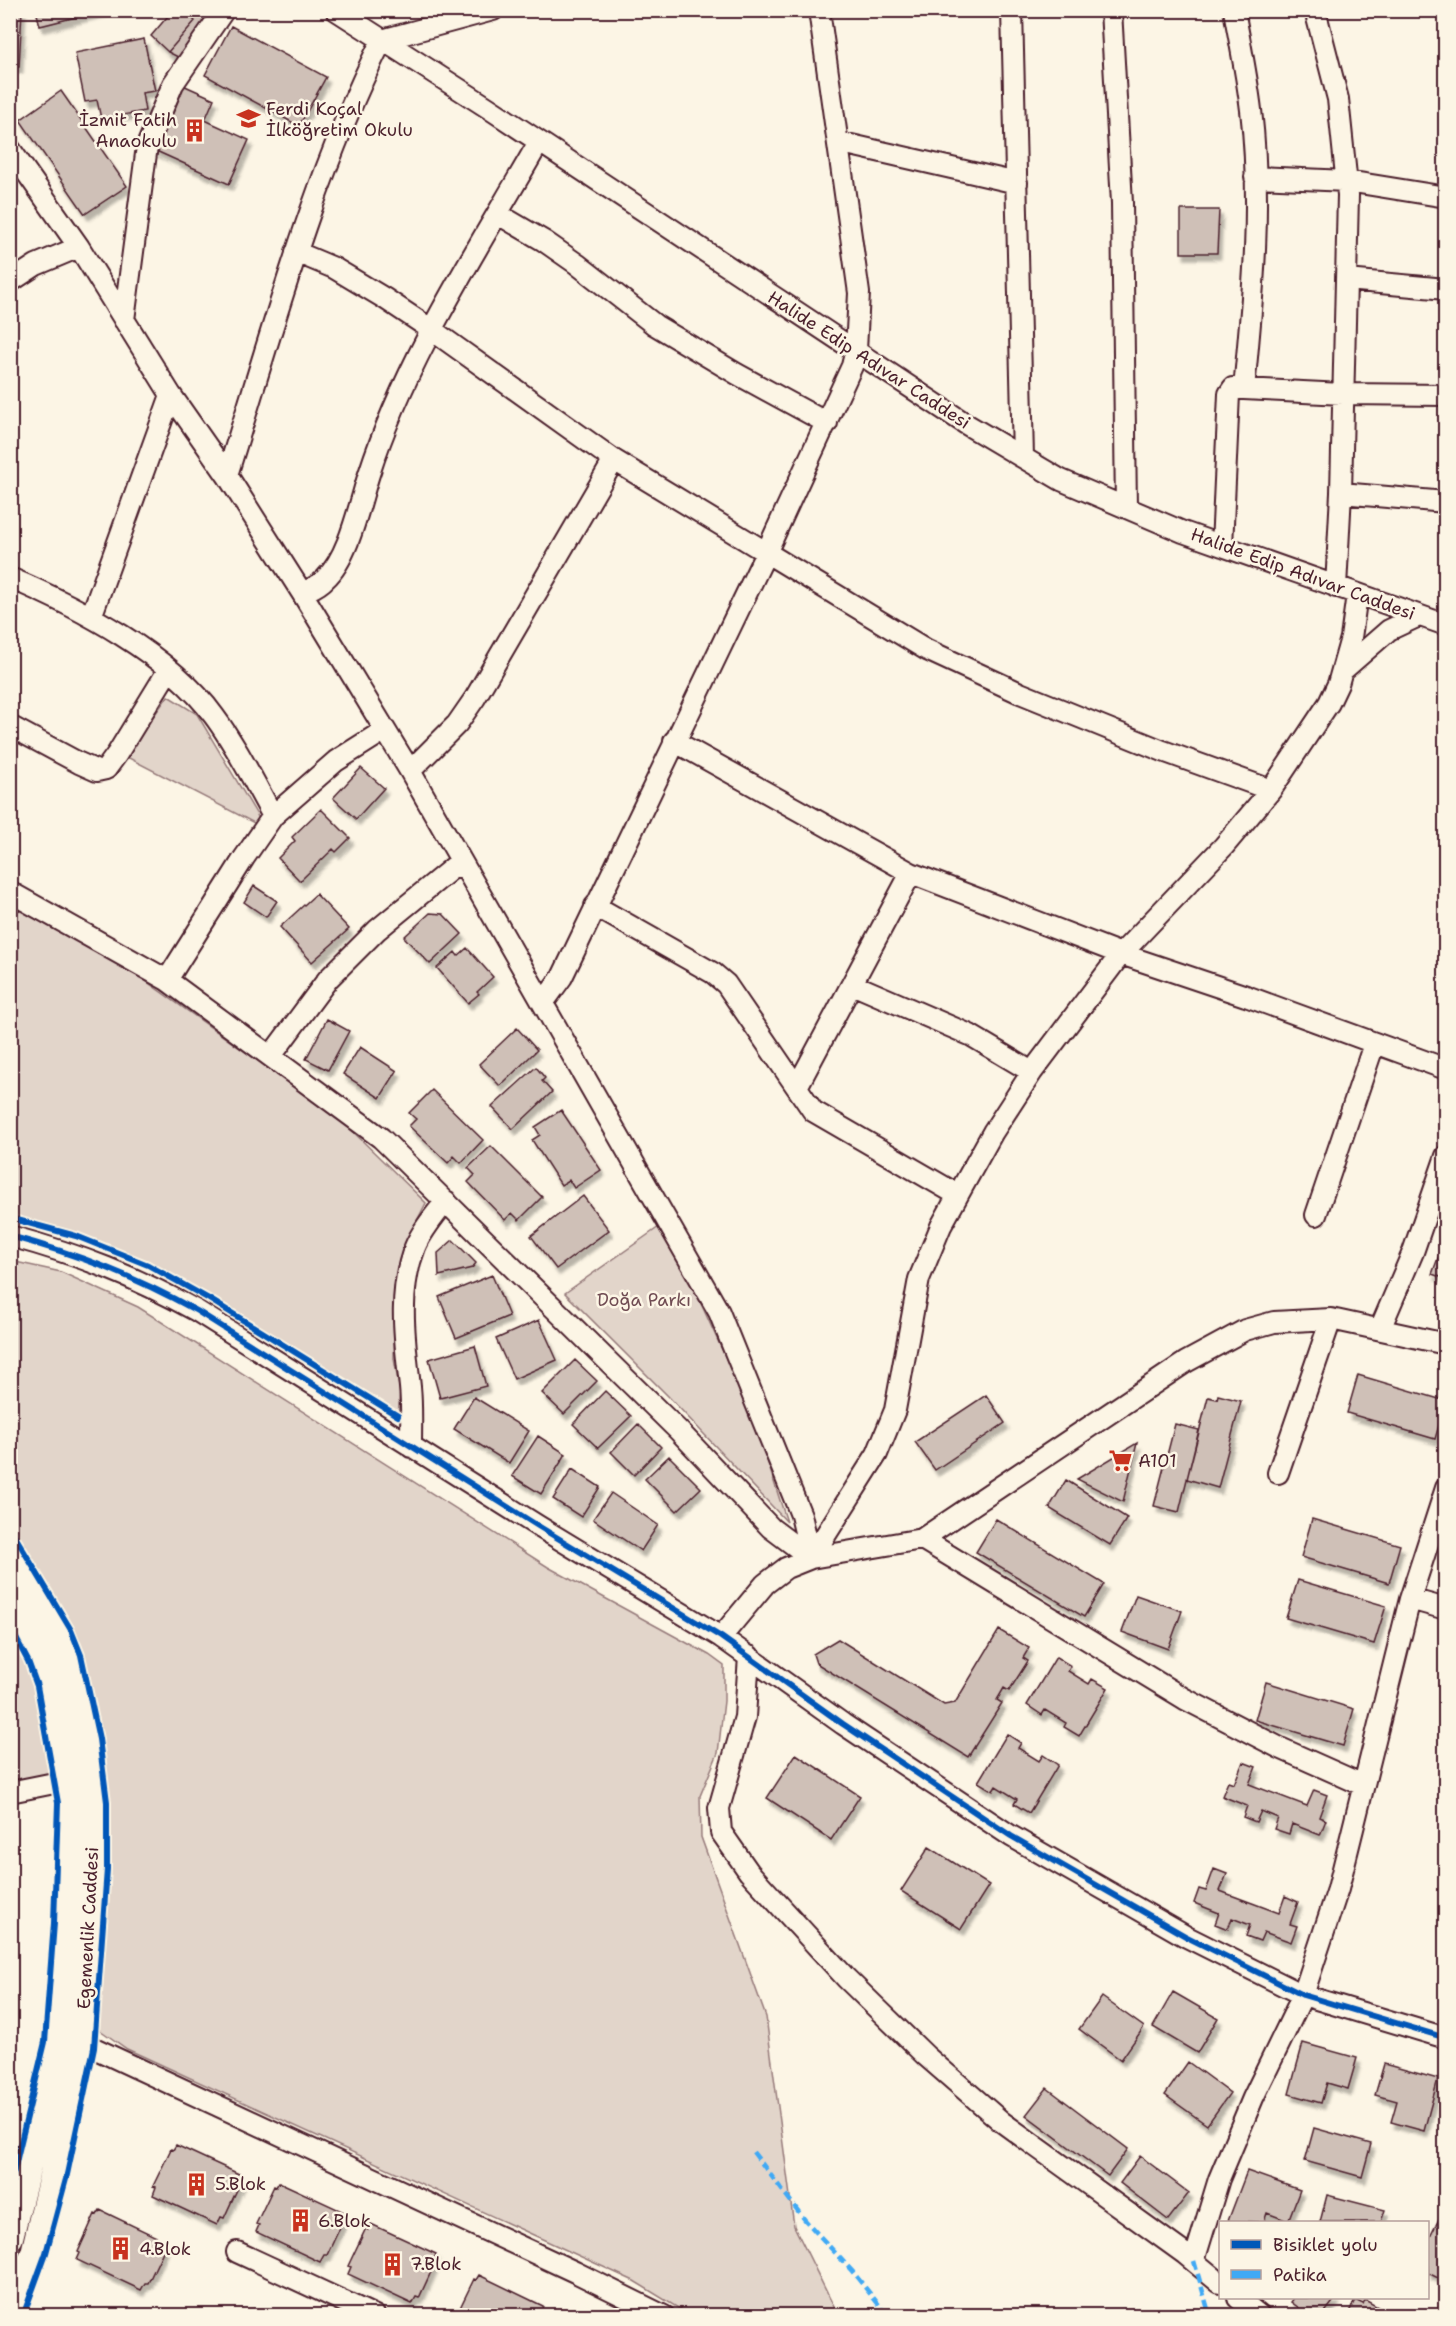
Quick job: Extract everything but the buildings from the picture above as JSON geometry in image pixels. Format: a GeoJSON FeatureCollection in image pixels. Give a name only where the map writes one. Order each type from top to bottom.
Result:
{"type":"FeatureCollection","features":[{"type":"Feature","properties":{"kind":"main road","name":"Egemenlik Caddesi"},"geometry":{"type":"LineString","coordinates":[[10,1551],[63,1648],[74,1681],[84,1722],[94,1847],[81,2042],[64,2131],[40,2228],[27,2274],[10,2312]]}},
{"type":"Feature","properties":{"kind":"main road","name":"Egemenlik Caddesi"},"geometry":{"type":"LineString","coordinates":[[10,1599],[20,1638],[41,1659],[51,1687],[69,1780],[69,1857],[58,2037],[10,2237]]}},
{"type":"Feature","properties":{"kind":"street"},"geometry":{"type":"LineString","coordinates":[[124,320],[147,146],[173,84],[224,10]]}},
{"type":"Feature","properties":{"kind":"street","name":"Halide Edip Adıvar Caddesi"},"geometry":{"type":"LineString","coordinates":[[336,10],[966,424],[1061,480],[1222,546],[1446,625]]}},
{"type":"Feature","properties":{"kind":"street"},"geometry":{"type":"LineString","coordinates":[[227,475],[306,221],[366,72],[382,40],[493,10]]}},
{"type":"Feature","properties":{"kind":"street"},"geometry":{"type":"LineString","coordinates":[[543,1003],[562,977],[766,553],[852,366],[856,350],[859,293],[819,10]]}},
{"type":"Feature","properties":{"kind":"street"},"geometry":{"type":"LineString","coordinates":[[1012,10],[1023,457]]}},
{"type":"Feature","properties":{"kind":"street"},"geometry":{"type":"LineString","coordinates":[[1111,10],[1122,203],[1125,507]]}},
{"type":"Feature","properties":{"kind":"street"},"geometry":{"type":"LineString","coordinates":[[1234,10],[1251,110],[1255,177],[1256,221],[1253,286],[1244,389]]}},
{"type":"Feature","properties":{"kind":"street"},"geometry":{"type":"LineString","coordinates":[[1315,10],[1338,99],[1347,181],[1347,280],[1336,587]]}},
{"type":"Feature","properties":{"kind":"street"},"geometry":{"type":"LineString","coordinates":[[302,593],[316,586],[336,566],[350,532],[382,432],[432,330],[539,142]]}},
{"type":"Feature","properties":{"kind":"street"},"geometry":{"type":"LineString","coordinates":[[838,142],[1017,183]]}},
{"type":"Feature","properties":{"kind":"street"},"geometry":{"type":"LineString","coordinates":[[10,149],[80,247],[171,395],[227,475],[302,593],[410,771],[719,1312],[801,1515],[811,1558]]}},
{"type":"Feature","properties":{"kind":"street"},"geometry":{"type":"LineString","coordinates":[[1255,177],[1347,181],[1446,197]]}},
{"type":"Feature","properties":{"kind":"street"},"geometry":{"type":"LineString","coordinates":[[498,214],[577,264],[655,325],[737,374],[827,423]]}},
{"type":"Feature","properties":{"kind":"street"},"geometry":{"type":"LineString","coordinates":[[10,282],[36,265],[80,247]]}},
{"type":"Feature","properties":{"kind":"street"},"geometry":{"type":"LineString","coordinates":[[296,252],[334,268],[432,330],[614,460],[955,664],[1163,751],[1271,790]]}},
{"type":"Feature","properties":{"kind":"street"},"geometry":{"type":"LineString","coordinates":[[1347,280],[1446,289]]}},
{"type":"Feature","properties":{"kind":"street"},"geometry":{"type":"LineString","coordinates":[[1222,546],[1229,394],[1233,388],[1343,394],[1446,395]]}},
{"type":"Feature","properties":{"kind":"street"},"geometry":{"type":"LineString","coordinates":[[91,618],[171,395]]}},
{"type":"Feature","properties":{"kind":"street"},"geometry":{"type":"LineString","coordinates":[[410,771],[457,724],[475,698],[614,460]]}},
{"type":"Feature","properties":{"kind":"street"},"geometry":{"type":"LineString","coordinates":[[1341,493],[1446,502]]}},
{"type":"Feature","properties":{"kind":"street"},"geometry":{"type":"LineString","coordinates":[[10,578],[91,618],[155,658],[186,684],[214,716],[273,816]]}},
{"type":"Feature","properties":{"kind":"street"},"geometry":{"type":"LineString","coordinates":[[811,1558],[877,1454],[895,1410],[919,1279],[941,1226],[993,1132],[1032,1072],[1120,954],[1224,846],[1271,790],[1329,703],[1351,638],[1357,594]]}},
{"type":"Feature","properties":{"kind":"street"},"geometry":{"type":"LineString","coordinates":[[1342,670],[1389,630],[1419,616]]}},
{"type":"Feature","properties":{"kind":"street"},"geometry":{"type":"LineString","coordinates":[[10,726],[79,763],[97,771],[106,769],[169,669]]}},
{"type":"Feature","properties":{"kind":"street"},"geometry":{"type":"LineString","coordinates":[[166,980],[273,816],[336,761],[385,730]]}},
{"type":"Feature","properties":{"kind":"street"},"geometry":{"type":"LineString","coordinates":[[674,741],[911,873],[1120,954],[1246,996],[1446,1069]]}},
{"type":"Feature","properties":{"kind":"street"},"geometry":{"type":"LineString","coordinates":[[270,1056],[328,979],[377,930],[461,861]]}},
{"type":"Feature","properties":{"kind":"street"},"geometry":{"type":"LineString","coordinates":[[797,1087],[911,873]]}},
{"type":"Feature","properties":{"kind":"street"},"geometry":{"type":"LineString","coordinates":[[10,892],[166,980],[381,1138],[679,1431],[771,1528],[811,1558]]}},
{"type":"Feature","properties":{"kind":"street"},"geometry":{"type":"LineString","coordinates":[[595,906],[713,973],[726,984],[813,1111],[958,1195]]}},
{"type":"Feature","properties":{"kind":"street"},"geometry":{"type":"LineString","coordinates":[[852,984],[969,1035],[1032,1072]]}},
{"type":"Feature","properties":{"kind":"street"},"geometry":{"type":"LineString","coordinates":[[1316,1215],[1374,1044]]}},
{"type":"Feature","properties":{"kind":"street"},"geometry":{"type":"LineString","coordinates":[[1380,1329],[1413,1252],[1446,1155]]}},
{"type":"Feature","properties":{"kind":"street"},"geometry":{"type":"LineString","coordinates":[[411,1447],[410,1390],[404,1343],[407,1278],[416,1247],[429,1223],[446,1201]]}},
{"type":"Feature","properties":{"kind":"street"},"geometry":{"type":"LineString","coordinates":[[10,1236],[78,1256],[156,1289],[721,1636],[843,1724],[1011,1836],[1187,1937],[1303,1995],[1446,2038]]}},
{"type":"Feature","properties":{"kind":"street"},"geometry":{"type":"LineString","coordinates":[[721,1636],[765,1584],[786,1568],[811,1558],[922,1539],[1186,1362],[1245,1330],[1274,1322],[1331,1319],[1446,1344]]}},
{"type":"Feature","properties":{"kind":"street"},"geometry":{"type":"LineString","coordinates":[[1278,1473],[1331,1319]]}},
{"type":"Feature","properties":{"kind":"street"},"geometry":{"type":"LineString","coordinates":[[1194,2261],[1219,2179],[1252,2098],[1303,1995],[1338,1890],[1410,1599],[1446,1488]]}},
{"type":"Feature","properties":{"kind":"street"},"geometry":{"type":"LineString","coordinates":[[922,1539],[1185,1699],[1280,1748],[1363,1785]]}},
{"type":"Feature","properties":{"kind":"street"},"geometry":{"type":"LineString","coordinates":[[1410,1599],[1446,1609]]}},
{"type":"Feature","properties":{"kind":"street"},"geometry":{"type":"LineString","coordinates":[[749,1656],[745,1717],[719,1808],[721,1832],[749,1872],[846,1978],[926,2056],[1002,2122],[1219,2281]]}},
{"type":"Feature","properties":{"kind":"street"},"geometry":{"type":"LineString","coordinates":[[10,1792],[69,1780]]}},
{"type":"Feature","properties":{"kind":"street"},"geometry":{"type":"LineString","coordinates":[[81,2042],[575,2272],[664,2316]]}},
{"type":"Feature","properties":{"kind":"street"},"geometry":{"type":"LineString","coordinates":[[237,2252],[373,2315]]}},
{"type":"Feature","properties":{"kind":"street"},"geometry":{"type":"LineString","coordinates":[[1239,2299],[1260,2316]]}},
{"type":"Feature","properties":{"kind":"green space"},"geometry":{"type":"Polygon","coordinates":[[[168,696],[197,714],[260,820],[258,825],[125,756],[168,696]]]}},
{"type":"Feature","properties":{"kind":"green space"},"geometry":{"type":"Polygon","coordinates":[[[10,904],[140,977],[341,1120],[426,1203],[407,1240],[395,1300],[394,1359],[400,1392],[398,1416],[209,1299],[148,1265],[76,1236],[11,1218],[10,904]]]}},
{"type":"Feature","properties":{"kind":"green space","name":"Doğa Parkı"},"geometry":{"type":"Polygon","coordinates":[[[659,1227],[687,1273],[754,1420],[787,1522],[669,1397],[565,1293],[659,1227]]]}},
{"type":"Feature","properties":{"kind":"green space"},"geometry":{"type":"Polygon","coordinates":[[[11,1261],[61,1272],[138,1307],[548,1567],[709,1655],[724,1666],[724,1701],[718,1753],[700,1796],[701,1837],[766,2017],[794,2226],[838,2315],[686,2315],[634,2281],[127,2049],[97,2028],[107,1869],[107,1802],[104,1775],[81,1655],[71,1630],[11,1528],[11,1261]]]}},
{"type":"Feature","properties":{"kind":"green space"},"geometry":{"type":"Polygon","coordinates":[[[22,1649],[37,1686],[54,1774],[11,1783],[11,1651],[22,1649]]]}},
{"type":"Feature","properties":{"kind":"marked path"},"geometry":{"type":"LineString","coordinates":[[753,2152],[805,2220],[852,2271],[888,2316]]}},
{"type":"Feature","properties":{"kind":"marked path"},"geometry":{"type":"LineString","coordinates":[[1194,2261],[1210,2316]]}},
{"type":"Feature","properties":{"kind":"cycle path"},"geometry":{"type":"LineString","coordinates":[[10,1218],[76,1236],[148,1265],[209,1299],[398,1416]]}},
{"type":"Feature","properties":{"kind":"cycle path"},"geometry":{"type":"LineString","coordinates":[[10,1236],[106,1268],[151,1287],[197,1311],[538,1526],[721,1637],[843,1724],[1011,1836],[1187,1937],[1303,1995],[1446,2038]]}},
{"type":"Feature","properties":{"kind":"cycle path"},"geometry":{"type":"LineString","coordinates":[[10,1528],[71,1630],[81,1655],[99,1739],[107,1802],[107,1869],[94,2048],[66,2179],[46,2253],[23,2316]]}},
{"type":"Feature","properties":{"kind":"cycle path"},"geometry":{"type":"LineString","coordinates":[[10,1627],[28,1661],[37,1686],[58,1803],[54,1923],[45,2042],[10,2187]]}},
{"type":"Feature","properties":{"kind":"place","name":"Ferdi Koçal İlköğretim Okulu"},"geometry":{"type":"Point","coordinates":[248,119]}},
{"type":"Feature","properties":{"kind":"place","name":"İzmit Fatih Anaokulu"},"geometry":{"type":"Point","coordinates":[195,130]}},
{"type":"Feature","properties":{"kind":"place","name":"A101"},"geometry":{"type":"Point","coordinates":[1120,1461]}},
{"type":"Feature","properties":{"kind":"place","name":"5.Blok"},"geometry":{"type":"Point","coordinates":[197,2184]}},
{"type":"Feature","properties":{"kind":"place","name":"6.Blok"},"geometry":{"type":"Point","coordinates":[300,2221]}},
{"type":"Feature","properties":{"kind":"place","name":"4.Blok"},"geometry":{"type":"Point","coordinates":[121,2249]}},
{"type":"Feature","properties":{"kind":"place","name":"7.Blok"},"geometry":{"type":"Point","coordinates":[392,2264]}}]}
